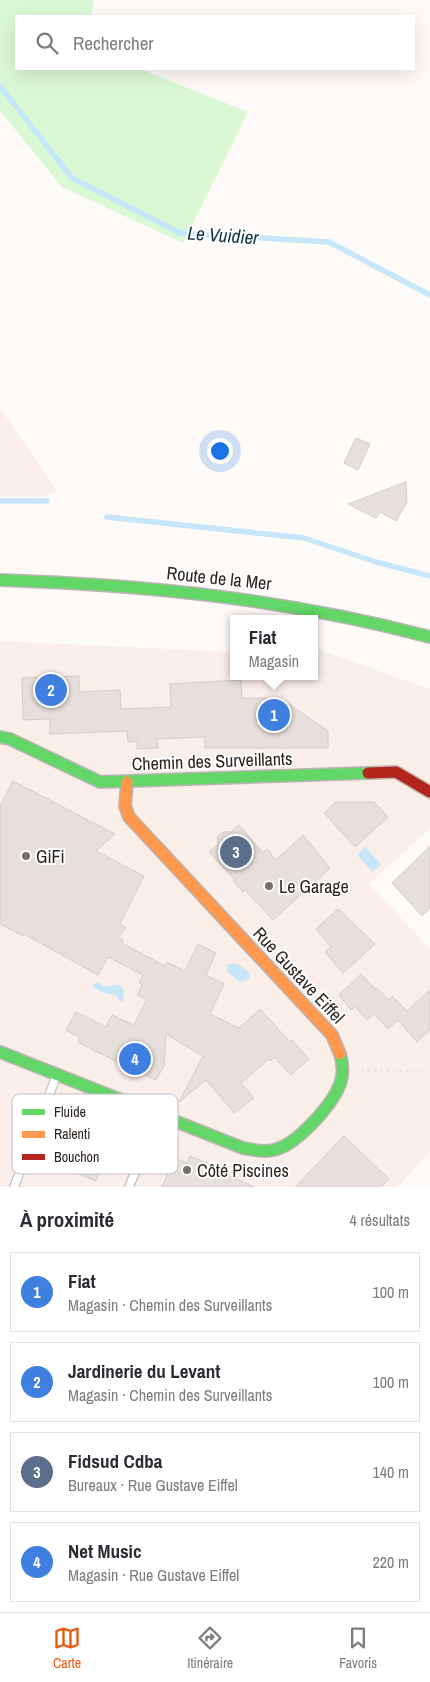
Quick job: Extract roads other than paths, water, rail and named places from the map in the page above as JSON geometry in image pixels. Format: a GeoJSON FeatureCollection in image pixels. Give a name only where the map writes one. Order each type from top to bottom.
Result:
{"type":"FeatureCollection","features":[{"type":"Feature","properties":{"kind":"street","name":"Route de la Mer"},"geometry":{"type":"LineString","coordinates":[[0,580],[221,593],[356,618],[430,637]]}},
{"type":"Feature","properties":{"kind":"street","name":"Chemin des Surveillants"},"geometry":{"type":"LineString","coordinates":[[0,737],[10,739],[100,782],[396,772],[430,792]]}},
{"type":"Feature","properties":{"kind":"street","name":"Rue Gustave Eiffel"},"geometry":{"type":"LineString","coordinates":[[127,782],[125,806],[129,817],[332,1035],[341,1050],[343,1070],[333,1101],[290,1144],[276,1150],[243,1148],[178,1122]]}},
{"type":"Feature","properties":{"kind":"street","name":"Rue Gustave Eiffel"},"geometry":{"type":"LineString","coordinates":[[0,1052],[107,1094]]}},
{"type":"Feature","properties":{"kind":"lane"},"geometry":{"type":"LineString","coordinates":[[50,1094],[57,1075]]}},
{"type":"Feature","properties":{"kind":"lane"},"geometry":{"type":"LineString","coordinates":[[14,1187],[19,1174]]}},
{"type":"Feature","properties":{"kind":"lane"},"geometry":{"type":"LineString","coordinates":[[129,1187],[134,1174]]}},
{"type":"Feature","properties":{"kind":"water"},"geometry":{"type":"Polygon","coordinates":[[[365,847],[381,864],[373,872],[357,855],[365,847]]]}},
{"type":"Feature","properties":{"kind":"water"},"geometry":{"type":"Polygon","coordinates":[[[232,963],[238,964],[250,973],[249,979],[243,982],[228,973],[227,965],[232,963]]]}},
{"type":"Feature","properties":{"kind":"water"},"geometry":{"type":"Polygon","coordinates":[[[98,982],[103,986],[120,985],[124,991],[123,1003],[115,995],[104,993],[93,987],[93,984],[98,982]]]}},
{"type":"Feature","properties":{"kind":"waterway","name":"Le Vuidier"},"geometry":{"type":"LineString","coordinates":[[0,86],[72,178],[180,233],[329,242],[430,295]]}},
{"type":"Feature","properties":{"kind":"waterway"},"geometry":{"type":"LineString","coordinates":[[0,501],[47,501]]}},
{"type":"Feature","properties":{"kind":"waterway"},"geometry":{"type":"LineString","coordinates":[[107,517],[304,538],[376,562],[430,576]]}},
{"type":"Feature","properties":{"kind":"place","name":"Jardinerie du Levant"},"geometry":{"type":"Point","coordinates":[51,690]}},
{"type":"Feature","properties":{"kind":"place","name":"Fiat"},"geometry":{"type":"Point","coordinates":[274,715]}},
{"type":"Feature","properties":{"kind":"place","name":"Fidsud Cdba"},"geometry":{"type":"Point","coordinates":[236,852]}},
{"type":"Feature","properties":{"kind":"place","name":"GiFi"},"geometry":{"type":"Point","coordinates":[26,856]}},
{"type":"Feature","properties":{"kind":"place","name":"Le Garage"},"geometry":{"type":"Point","coordinates":[269,886]}},
{"type":"Feature","properties":{"kind":"place","name":"Net Music"},"geometry":{"type":"Point","coordinates":[135,1059]}},
{"type":"Feature","properties":{"kind":"place","name":"Côté Piscines"},"geometry":{"type":"Point","coordinates":[187,1170]}}]}
